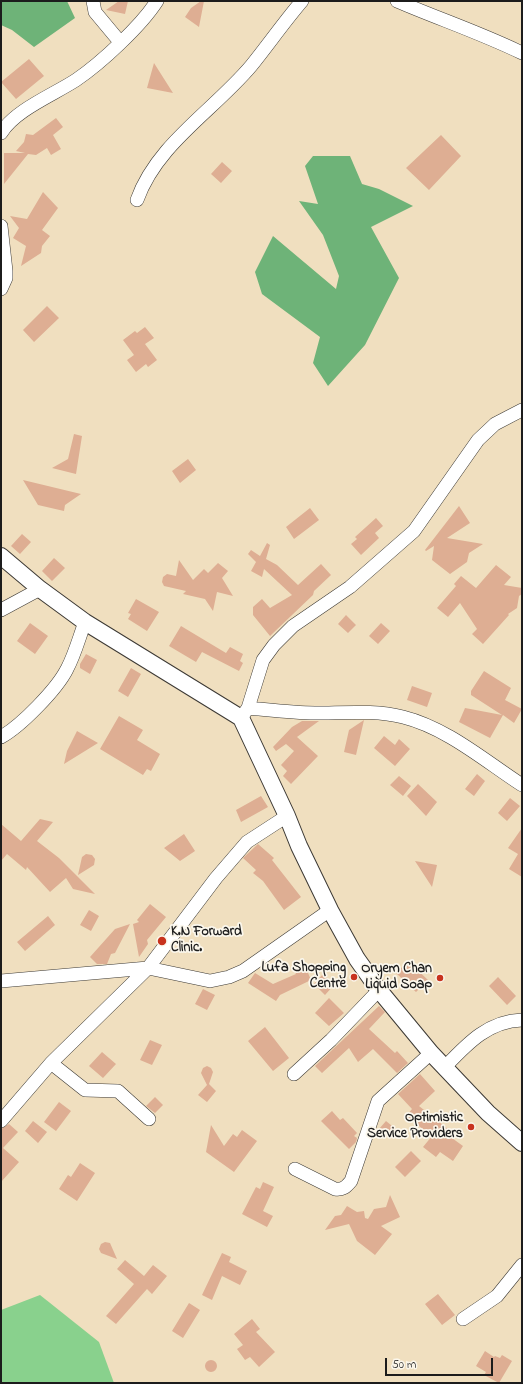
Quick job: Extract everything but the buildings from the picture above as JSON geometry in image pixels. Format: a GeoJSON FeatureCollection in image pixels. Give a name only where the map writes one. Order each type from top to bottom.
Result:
{"type":"FeatureCollection","features":[{"type":"Feature","properties":{"kind":"street"},"geometry":{"type":"LineString","coordinates":[[93,1],[95,12],[120,42]]}},
{"type":"Feature","properties":{"kind":"street"},"geometry":{"type":"LineString","coordinates":[[1,133],[6,124],[17,116],[77,79],[140,23],[157,1]]}},
{"type":"Feature","properties":{"kind":"street"},"geometry":{"type":"LineString","coordinates":[[137,200],[144,182],[162,156],[251,66],[281,25],[302,1]]}},
{"type":"Feature","properties":{"kind":"street"},"geometry":{"type":"LineString","coordinates":[[397,1],[437,18],[495,39],[522,53]]}},
{"type":"Feature","properties":{"kind":"street"},"geometry":{"type":"LineString","coordinates":[[1,226],[6,278],[1,289]]}},
{"type":"Feature","properties":{"kind":"street"},"geometry":{"type":"LineString","coordinates":[[522,410],[495,424],[478,440],[414,531],[350,586],[293,626],[274,645],[263,660],[244,713],[299,846],[330,910],[357,959],[379,990],[431,1053],[488,1112],[522,1143]]}},
{"type":"Feature","properties":{"kind":"street"},"geometry":{"type":"LineString","coordinates":[[1,556],[40,589],[85,622],[244,713],[379,713],[403,717],[426,726],[454,740],[522,785]]}},
{"type":"Feature","properties":{"kind":"street"},"geometry":{"type":"LineString","coordinates":[[1,610],[40,589]]}},
{"type":"Feature","properties":{"kind":"street"},"geometry":{"type":"LineString","coordinates":[[1,737],[12,730],[60,682],[67,669],[85,622]]}},
{"type":"Feature","properties":{"kind":"street"},"geometry":{"type":"LineString","coordinates":[[1,1121],[51,1063],[148,968],[216,878],[247,842],[287,816]]}},
{"type":"Feature","properties":{"kind":"street"},"geometry":{"type":"LineString","coordinates":[[1,981],[148,968],[210,980],[229,977],[243,971],[330,910]]}},
{"type":"Feature","properties":{"kind":"street"},"geometry":{"type":"LineString","coordinates":[[294,1074],[331,1040],[379,990]]}},
{"type":"Feature","properties":{"kind":"street"},"geometry":{"type":"LineString","coordinates":[[445,1067],[470,1042],[490,1027],[513,1020],[522,1020]]}},
{"type":"Feature","properties":{"kind":"street"},"geometry":{"type":"LineString","coordinates":[[295,1169],[335,1189],[340,1190],[351,1182],[378,1101],[431,1053]]}},
{"type":"Feature","properties":{"kind":"street"},"geometry":{"type":"LineString","coordinates":[[51,1063],[85,1090],[118,1091],[149,1119]]}},
{"type":"Feature","properties":{"kind":"street"},"geometry":{"type":"LineString","coordinates":[[463,1319],[498,1296],[522,1265]]}},
{"type":"Feature","properties":{"kind":"green space"},"geometry":{"type":"Polygon","coordinates":[[[1,1],[67,1],[75,18],[34,47],[12,30],[1,25],[1,1]]]}},
{"type":"Feature","properties":{"kind":"green space"},"geometry":{"type":"Polygon","coordinates":[[[313,156],[350,156],[362,184],[379,189],[413,206],[371,227],[399,278],[365,345],[328,386],[313,363],[320,337],[262,294],[255,272],[273,236],[336,289],[339,276],[323,235],[299,201],[318,204],[305,166],[313,156]]]}},
{"type":"Feature","properties":{"kind":"green space"},"geometry":{"type":"Polygon","coordinates":[[[40,1295],[99,1342],[114,1383],[1,1383],[1,1310],[40,1295]]]}},
{"type":"Feature","properties":{"kind":"place","name":"K.N Forward Clinic."},"geometry":{"type":"Point","coordinates":[162,941]}},
{"type":"Feature","properties":{"kind":"place","name":"Lufa Shopping Centre"},"geometry":{"type":"Point","coordinates":[354,977]}},
{"type":"Feature","properties":{"kind":"place","name":"Oryem Chan Liquid Soap"},"geometry":{"type":"Point","coordinates":[440,978]}},
{"type":"Feature","properties":{"kind":"place","name":"Optimistic Service Providers"},"geometry":{"type":"Point","coordinates":[471,1127]}}]}
